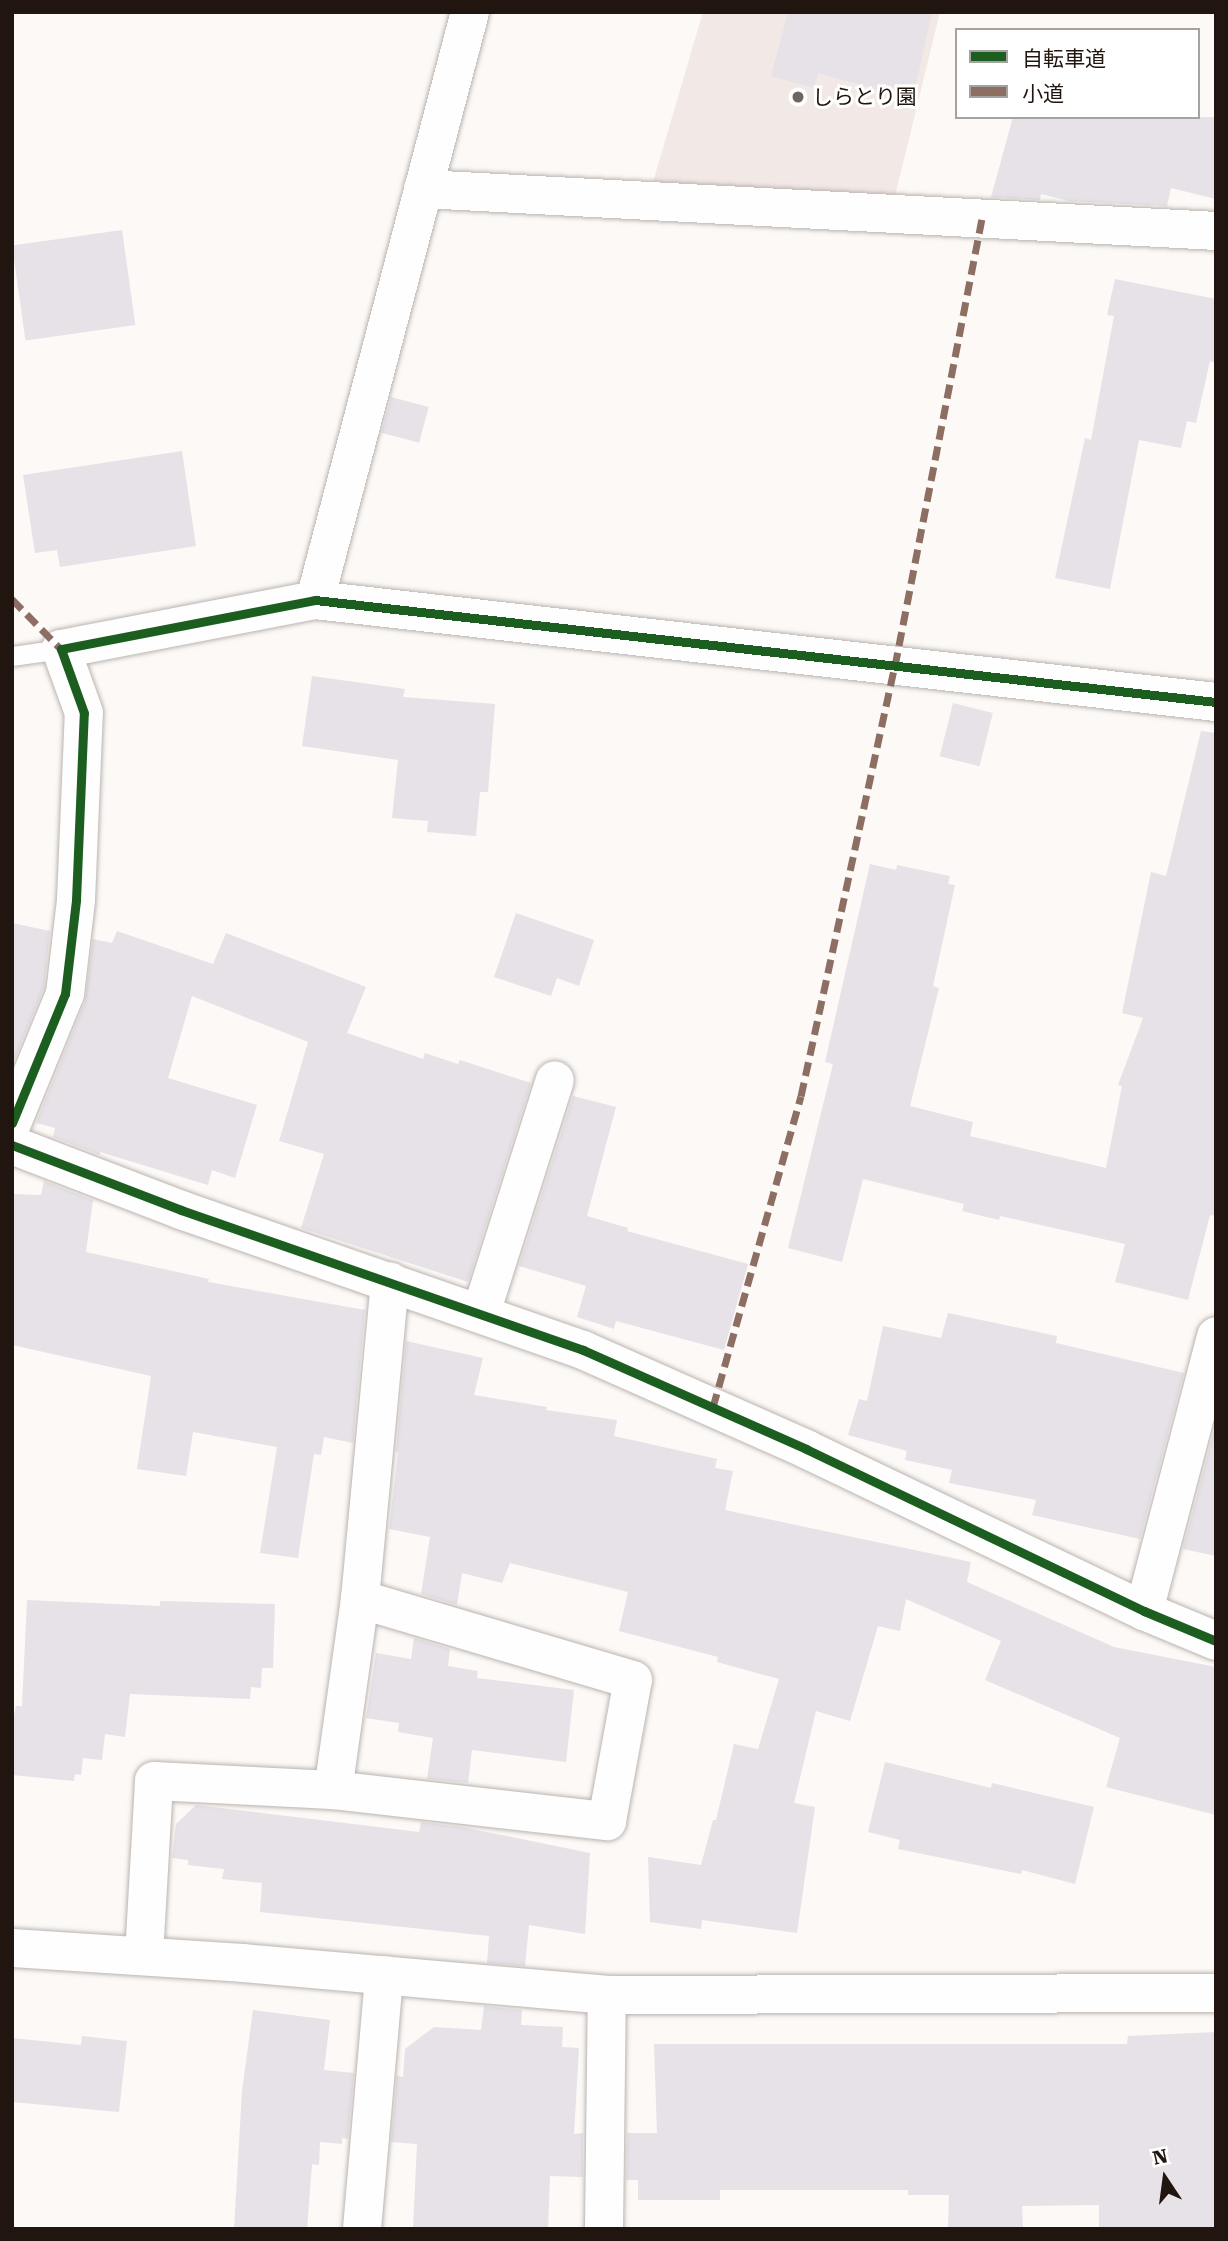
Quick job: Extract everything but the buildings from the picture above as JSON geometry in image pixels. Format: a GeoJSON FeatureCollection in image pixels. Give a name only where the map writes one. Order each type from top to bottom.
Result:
{"type":"FeatureCollection","features":[{"type":"Feature","properties":{"kind":"street"},"geometry":{"type":"LineString","coordinates":[[314,600],[470,12]]}},
{"type":"Feature","properties":{"kind":"street"},"geometry":{"type":"LineString","coordinates":[[423,189],[1216,231]]}},
{"type":"Feature","properties":{"kind":"street"},"geometry":{"type":"LineString","coordinates":[[12,1123],[65,994],[76,900],[84,713],[61,649],[314,600],[1216,702]]}},
{"type":"Feature","properties":{"kind":"street"},"geometry":{"type":"LineString","coordinates":[[481,1313],[555,1080]]}},
{"type":"Feature","properties":{"kind":"street"},"geometry":{"type":"LineString","coordinates":[[12,1145],[181,1210],[583,1350],[806,1448],[1144,1611],[1216,1641]]}},
{"type":"Feature","properties":{"kind":"street"},"geometry":{"type":"LineString","coordinates":[[333,1790],[360,1599],[390,1281]]}},
{"type":"Feature","properties":{"kind":"street"},"geometry":{"type":"LineString","coordinates":[[1144,1611],[1216,1336]]}},
{"type":"Feature","properties":{"kind":"street"},"geometry":{"type":"LineString","coordinates":[[144,1956],[154,1781],[333,1790],[607,1821],[633,1680],[360,1599]]}},
{"type":"Feature","properties":{"kind":"street"},"geometry":{"type":"LineString","coordinates":[[12,1948],[144,1956],[607,1995],[1216,1993]]}},
{"type":"Feature","properties":{"kind":"street"},"geometry":{"type":"LineString","coordinates":[[362,2229],[384,1975]]}},
{"type":"Feature","properties":{"kind":"street"},"geometry":{"type":"LineString","coordinates":[[604,2229],[607,1995]]}},
{"type":"Feature","properties":{"kind":"lane"},"geometry":{"type":"LineString","coordinates":[[12,656],[61,649]]}},
{"type":"Feature","properties":{"kind":"shaded area","name":"しらとり園"},"geometry":{"type":"Polygon","coordinates":[[[703,12],[940,12],[894,200],[653,182],[703,12]]]}},
{"type":"Feature","properties":{"kind":"marked path"},"geometry":{"type":"LineString","coordinates":[[713,1407],[801,1096],[895,666],[982,219]]}},
{"type":"Feature","properties":{"kind":"marked path"},"geometry":{"type":"LineString","coordinates":[[12,599],[61,649]]}},
{"type":"Feature","properties":{"kind":"cycle path"},"geometry":{"type":"LineString","coordinates":[[12,1123],[65,994],[76,900],[84,713],[61,649],[315,600],[1216,702]]}},
{"type":"Feature","properties":{"kind":"cycle path"},"geometry":{"type":"LineString","coordinates":[[12,1145],[181,1210],[583,1350],[806,1449],[1144,1611],[1216,1641]]}},
{"type":"Feature","properties":{"kind":"place","name":"しらとり園"},"geometry":{"type":"Point","coordinates":[798,97]}}]}
